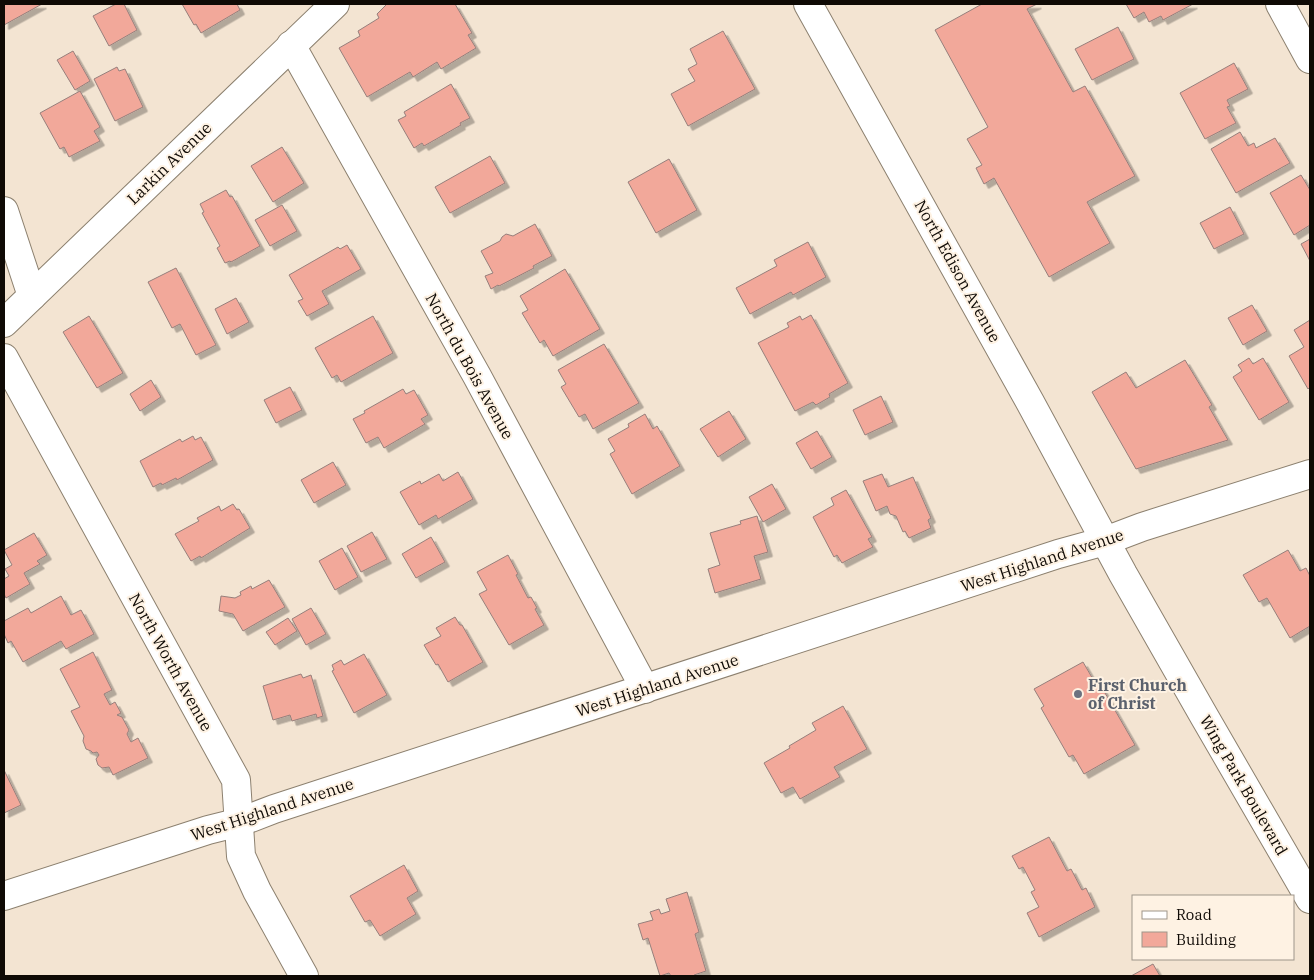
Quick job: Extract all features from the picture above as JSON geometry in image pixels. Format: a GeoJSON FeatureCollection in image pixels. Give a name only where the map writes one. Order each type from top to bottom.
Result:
{"type":"FeatureCollection","features":[{"type":"Feature","properties":{"kind":"street","name":"North Edison Avenue"},"geometry":{"type":"LineString","coordinates":[[808,4],[1026,394],[1105,541]]}},
{"type":"Feature","properties":{"kind":"street"},"geometry":{"type":"LineString","coordinates":[[1280,4],[1310,59]]}},
{"type":"Feature","properties":{"kind":"street","name":"Larkin Avenue"},"geometry":{"type":"LineString","coordinates":[[4,323],[330,6]]}},
{"type":"Feature","properties":{"kind":"street","name":"North du Bois Avenue"},"geometry":{"type":"LineString","coordinates":[[291,46],[477,376],[645,689]]}},
{"type":"Feature","properties":{"kind":"street"},"geometry":{"type":"LineString","coordinates":[[4,211],[32,296]]}},
{"type":"Feature","properties":{"kind":"street","name":"North Worth Avenue"},"geometry":{"type":"LineString","coordinates":[[4,358],[236,780],[241,856],[257,892],[304,976]]}},
{"type":"Feature","properties":{"kind":"street","name":"West Highland Avenue"},"geometry":{"type":"LineString","coordinates":[[4,896],[208,830],[240,822],[274,809],[1058,554],[1105,541],[1142,527],[1310,474]]}},
{"type":"Feature","properties":{"kind":"street","name":"Wing Park Boulevard"},"geometry":{"type":"LineString","coordinates":[[1105,541],[1310,899]]}},
{"type":"Feature","properties":{"kind":"building"},"geometry":{"type":"Polygon","coordinates":[[[4,4],[42,4],[4,25],[4,4]]]}},
{"type":"Feature","properties":{"kind":"building"},"geometry":{"type":"Polygon","coordinates":[[[116,4],[124,4],[137,30],[109,46],[93,16],[116,4]]]}},
{"type":"Feature","properties":{"kind":"building"},"geometry":{"type":"Polygon","coordinates":[[[182,4],[237,4],[240,10],[201,33],[182,4]]]}},
{"type":"Feature","properties":{"kind":"building"},"geometry":{"type":"Polygon","coordinates":[[[387,4],[455,4],[472,33],[468,35],[476,48],[441,69],[437,62],[413,77],[410,72],[367,97],[339,48],[360,36],[358,31],[379,18],[377,14],[387,4]]]}},
{"type":"Feature","properties":{"kind":"building"},"geometry":{"type":"Polygon","coordinates":[[[982,4],[1037,4],[1027,9],[1073,92],[1085,86],[1135,176],[1087,202],[1110,243],[1049,277],[994,178],[984,184],[976,168],[982,165],[967,139],[988,127],[935,30],[982,4]]]}},
{"type":"Feature","properties":{"kind":"building"},"geometry":{"type":"Polygon","coordinates":[[[1126,4],[1193,4],[1163,20],[1161,16],[1149,22],[1144,12],[1134,18],[1126,4]]]}},
{"type":"Feature","properties":{"kind":"building"},"geometry":{"type":"Polygon","coordinates":[[[1118,27],[1134,59],[1092,80],[1075,49],[1118,27]]]}},
{"type":"Feature","properties":{"kind":"building"},"geometry":{"type":"Polygon","coordinates":[[[723,31],[755,89],[688,126],[671,94],[695,81],[688,69],[697,64],[690,49],[723,31]]]}},
{"type":"Feature","properties":{"kind":"building"},"geometry":{"type":"Polygon","coordinates":[[[73,51],[90,81],[75,90],[57,60],[73,51]]]}},
{"type":"Feature","properties":{"kind":"building"},"geometry":{"type":"Polygon","coordinates":[[[1234,63],[1248,89],[1227,100],[1230,106],[1227,107],[1236,123],[1205,139],[1180,93],[1234,63]]]}},
{"type":"Feature","properties":{"kind":"building"},"geometry":{"type":"Polygon","coordinates":[[[117,67],[119,71],[125,69],[143,107],[115,121],[94,79],[117,67]]]}},
{"type":"Feature","properties":{"kind":"building"},"geometry":{"type":"Polygon","coordinates":[[[451,84],[470,118],[424,146],[422,143],[414,148],[398,120],[406,116],[404,112],[451,84]]]}},
{"type":"Feature","properties":{"kind":"building"},"geometry":{"type":"Polygon","coordinates":[[[80,91],[100,127],[94,131],[100,141],[69,157],[64,147],[60,149],[40,113],[80,91]]]}},
{"type":"Feature","properties":{"kind":"building"},"geometry":{"type":"Polygon","coordinates":[[[1240,132],[1248,146],[1254,143],[1256,148],[1275,138],[1290,163],[1236,193],[1211,149],[1240,132]]]}},
{"type":"Feature","properties":{"kind":"building"},"geometry":{"type":"Polygon","coordinates":[[[282,147],[304,183],[273,202],[251,166],[282,147]]]}},
{"type":"Feature","properties":{"kind":"building"},"geometry":{"type":"Polygon","coordinates":[[[490,156],[505,183],[450,213],[435,187],[490,156]]]}},
{"type":"Feature","properties":{"kind":"building"},"geometry":{"type":"Polygon","coordinates":[[[669,159],[697,210],[656,233],[628,182],[669,159]]]}},
{"type":"Feature","properties":{"kind":"building"},"geometry":{"type":"Polygon","coordinates":[[[1301,175],[1310,190],[1310,225],[1294,235],[1270,193],[1301,175]]]}},
{"type":"Feature","properties":{"kind":"building"},"geometry":{"type":"Polygon","coordinates":[[[226,190],[230,197],[232,196],[260,246],[231,262],[225,263],[217,248],[220,246],[202,213],[204,212],[200,204],[226,190]]]}},
{"type":"Feature","properties":{"kind":"building"},"geometry":{"type":"Polygon","coordinates":[[[282,205],[297,231],[270,246],[255,220],[282,205]]]}},
{"type":"Feature","properties":{"kind":"building"},"geometry":{"type":"Polygon","coordinates":[[[1230,207],[1244,234],[1214,249],[1200,223],[1230,207]]]}},
{"type":"Feature","properties":{"kind":"building"},"geometry":{"type":"Polygon","coordinates":[[[535,224],[552,256],[533,266],[534,268],[491,289],[485,276],[493,273],[481,251],[500,241],[506,234],[513,236],[535,224]]]}},
{"type":"Feature","properties":{"kind":"building"},"geometry":{"type":"Polygon","coordinates":[[[1310,239],[1310,261],[1301,244],[1310,239]]]}},
{"type":"Feature","properties":{"kind":"building"},"geometry":{"type":"Polygon","coordinates":[[[808,242],[826,277],[793,295],[791,292],[750,314],[736,288],[777,266],[774,260],[808,242]]]}},
{"type":"Feature","properties":{"kind":"building"},"geometry":{"type":"Polygon","coordinates":[[[347,245],[361,269],[322,291],[329,304],[307,316],[298,301],[303,299],[289,275],[338,247],[340,249],[347,245]]]}},
{"type":"Feature","properties":{"kind":"building"},"geometry":{"type":"Polygon","coordinates":[[[176,268],[216,345],[196,355],[180,324],[172,328],[148,282],[176,268]]]}},
{"type":"Feature","properties":{"kind":"building"},"geometry":{"type":"Polygon","coordinates":[[[565,269],[600,329],[553,356],[544,340],[540,343],[522,313],[528,310],[520,296],[565,269]]]}},
{"type":"Feature","properties":{"kind":"building"},"geometry":{"type":"Polygon","coordinates":[[[236,298],[249,322],[227,334],[215,309],[236,298]]]}},
{"type":"Feature","properties":{"kind":"building"},"geometry":{"type":"Polygon","coordinates":[[[1252,305],[1267,331],[1243,345],[1228,318],[1252,305]]]}},
{"type":"Feature","properties":{"kind":"building"},"geometry":{"type":"Polygon","coordinates":[[[811,315],[848,383],[829,394],[830,397],[816,405],[813,402],[795,411],[758,343],[789,327],[787,323],[800,316],[802,320],[811,315]]]}},
{"type":"Feature","properties":{"kind":"building"},"geometry":{"type":"Polygon","coordinates":[[[89,316],[123,373],[97,388],[63,332],[89,316]]]}},
{"type":"Feature","properties":{"kind":"building"},"geometry":{"type":"Polygon","coordinates":[[[373,316],[393,353],[341,382],[337,375],[332,378],[315,348],[373,316]]]}},
{"type":"Feature","properties":{"kind":"building"},"geometry":{"type":"Polygon","coordinates":[[[1310,320],[1310,387],[1308,389],[1289,356],[1304,347],[1294,330],[1310,320]]]}},
{"type":"Feature","properties":{"kind":"building"},"geometry":{"type":"Polygon","coordinates":[[[604,344],[639,403],[593,429],[585,414],[579,417],[561,387],[566,384],[558,370],[604,344]]]}},
{"type":"Feature","properties":{"kind":"building"},"geometry":{"type":"Polygon","coordinates":[[[1249,358],[1253,364],[1263,358],[1289,402],[1259,420],[1233,377],[1242,371],[1238,365],[1249,358]]]}},
{"type":"Feature","properties":{"kind":"building"},"geometry":{"type":"Polygon","coordinates":[[[1185,360],[1212,405],[1209,407],[1228,440],[1136,469],[1092,392],[1126,372],[1136,388],[1185,360]]]}},
{"type":"Feature","properties":{"kind":"building"},"geometry":{"type":"Polygon","coordinates":[[[151,380],[161,397],[140,411],[130,394],[151,380]]]}},
{"type":"Feature","properties":{"kind":"building"},"geometry":{"type":"Polygon","coordinates":[[[290,387],[302,410],[276,423],[264,400],[290,387]]]}},
{"type":"Feature","properties":{"kind":"building"},"geometry":{"type":"Polygon","coordinates":[[[403,389],[406,394],[414,390],[428,415],[421,419],[425,424],[384,448],[378,437],[366,443],[353,419],[403,389]]]}},
{"type":"Feature","properties":{"kind":"building"},"geometry":{"type":"Polygon","coordinates":[[[881,396],[893,422],[865,435],[853,410],[881,396]]]}},
{"type":"Feature","properties":{"kind":"building"},"geometry":{"type":"Polygon","coordinates":[[[729,411],[746,439],[718,457],[700,429],[729,411]]]}},
{"type":"Feature","properties":{"kind":"building"},"geometry":{"type":"Polygon","coordinates":[[[645,414],[653,429],[657,426],[680,466],[632,494],[610,454],[615,451],[608,439],[629,427],[628,424],[645,414]]]}},
{"type":"Feature","properties":{"kind":"building"},"geometry":{"type":"Polygon","coordinates":[[[817,431],[832,457],[811,469],[796,443],[817,431]]]}},
{"type":"Feature","properties":{"kind":"building"},"geometry":{"type":"Polygon","coordinates":[[[193,436],[195,440],[201,437],[213,460],[177,480],[176,478],[153,487],[140,461],[180,439],[182,442],[193,436]]]}},
{"type":"Feature","properties":{"kind":"building"},"geometry":{"type":"Polygon","coordinates":[[[333,462],[346,485],[314,503],[301,480],[333,462]]]}},
{"type":"Feature","properties":{"kind":"building"},"geometry":{"type":"Polygon","coordinates":[[[458,472],[473,499],[438,519],[436,515],[419,525],[400,492],[420,481],[421,484],[439,474],[443,481],[458,472]]]}},
{"type":"Feature","properties":{"kind":"building"},"geometry":{"type":"Polygon","coordinates":[[[882,474],[888,487],[913,477],[931,518],[928,520],[931,528],[909,538],[905,531],[903,532],[896,516],[890,514],[887,506],[876,511],[863,481],[882,474]]]}},
{"type":"Feature","properties":{"kind":"building"},"geometry":{"type":"Polygon","coordinates":[[[772,484],[786,509],[763,522],[749,497],[772,484]]]}},
{"type":"Feature","properties":{"kind":"building"},"geometry":{"type":"Polygon","coordinates":[[[846,490],[872,537],[868,539],[873,547],[842,563],[837,555],[834,557],[813,517],[834,505],[831,498],[846,490]]]}},
{"type":"Feature","properties":{"kind":"building"},"geometry":{"type":"Polygon","coordinates":[[[233,504],[237,510],[239,509],[250,528],[201,558],[200,556],[191,561],[175,534],[199,521],[197,518],[219,506],[221,511],[233,504]]]}},
{"type":"Feature","properties":{"kind":"building"},"geometry":{"type":"Polygon","coordinates":[[[757,516],[768,552],[754,556],[761,579],[715,593],[708,569],[720,565],[710,533],[741,524],[740,521],[757,516]]]}},
{"type":"Feature","properties":{"kind":"building"},"geometry":{"type":"Polygon","coordinates":[[[372,532],[387,559],[361,572],[347,546],[372,532]]]}},
{"type":"Feature","properties":{"kind":"building"},"geometry":{"type":"Polygon","coordinates":[[[34,533],[47,555],[37,561],[40,564],[24,573],[30,584],[6,598],[4,594],[4,579],[9,576],[5,569],[12,565],[4,550],[34,533]]]}},
{"type":"Feature","properties":{"kind":"building"},"geometry":{"type":"Polygon","coordinates":[[[431,537],[445,562],[416,578],[402,554],[431,537]]]}},
{"type":"Feature","properties":{"kind":"building"},"geometry":{"type":"Polygon","coordinates":[[[342,548],[358,577],[335,590],[319,561],[342,548]]]}},
{"type":"Feature","properties":{"kind":"building"},"geometry":{"type":"Polygon","coordinates":[[[1288,550],[1300,571],[1306,568],[1310,576],[1310,626],[1290,638],[1267,598],[1259,602],[1243,575],[1288,550]]]}},
{"type":"Feature","properties":{"kind":"building"},"geometry":{"type":"Polygon","coordinates":[[[508,555],[518,574],[516,575],[528,598],[531,597],[544,625],[509,645],[479,594],[487,590],[477,572],[508,555]]]}},
{"type":"Feature","properties":{"kind":"building"},"geometry":{"type":"Polygon","coordinates":[[[269,580],[285,607],[243,631],[233,614],[219,611],[221,596],[235,598],[241,595],[240,592],[251,586],[252,589],[269,580]]]}},
{"type":"Feature","properties":{"kind":"building"},"geometry":{"type":"Polygon","coordinates":[[[61,596],[71,615],[81,610],[94,634],[66,649],[61,641],[23,662],[11,641],[8,643],[4,634],[4,621],[28,608],[31,613],[61,596]]]}},
{"type":"Feature","properties":{"kind":"building"},"geometry":{"type":"Polygon","coordinates":[[[311,608],[326,634],[306,645],[292,619],[311,608]]]}},
{"type":"Feature","properties":{"kind":"building"},"geometry":{"type":"Polygon","coordinates":[[[455,617],[460,625],[462,625],[483,662],[448,682],[424,645],[441,636],[436,628],[455,617]]]}},
{"type":"Feature","properties":{"kind":"building"},"geometry":{"type":"Polygon","coordinates":[[[288,618],[297,631],[275,645],[266,632],[288,618]]]}},
{"type":"Feature","properties":{"kind":"building"},"geometry":{"type":"Polygon","coordinates":[[[93,652],[112,690],[104,694],[110,705],[115,702],[121,713],[117,715],[122,717],[129,730],[127,734],[131,742],[138,738],[148,758],[113,775],[109,767],[102,768],[98,765],[96,759],[99,755],[97,752],[93,753],[86,749],[83,741],[84,736],[71,711],[80,707],[60,669],[93,652]]]}},
{"type":"Feature","properties":{"kind":"building"},"geometry":{"type":"Polygon","coordinates":[[[364,654],[387,695],[354,713],[332,671],[334,670],[332,665],[341,660],[344,665],[364,654]]]}},
{"type":"Feature","properties":{"kind":"building"},"geometry":{"type":"Polygon","coordinates":[[[1083,662],[1094,681],[1097,679],[1135,745],[1084,774],[1073,755],[1069,757],[1041,708],[1044,706],[1034,689],[1083,662]]]}},
{"type":"Feature","properties":{"kind":"building"},"geometry":{"type":"Polygon","coordinates":[[[301,674],[303,678],[311,675],[323,716],[317,718],[316,714],[292,721],[290,715],[273,720],[263,686],[301,674]]]}},
{"type":"Feature","properties":{"kind":"building"},"geometry":{"type":"Polygon","coordinates":[[[843,706],[867,749],[834,767],[840,777],[800,799],[793,787],[781,793],[764,763],[816,730],[812,723],[843,706]]]}},
{"type":"Feature","properties":{"kind":"building"},"geometry":{"type":"Polygon","coordinates":[[[4,770],[21,805],[4,813],[4,770]]]}},
{"type":"Feature","properties":{"kind":"building"},"geometry":{"type":"Polygon","coordinates":[[[1049,837],[1067,871],[1071,869],[1082,890],[1086,888],[1095,907],[1039,937],[1027,913],[1039,907],[1031,892],[1035,890],[1023,867],[1019,869],[1012,856],[1049,837]]]}},
{"type":"Feature","properties":{"kind":"building"},"geometry":{"type":"Polygon","coordinates":[[[404,865],[418,891],[407,898],[416,914],[380,936],[370,920],[365,922],[350,896],[404,865]]]}},
{"type":"Feature","properties":{"kind":"building"},"geometry":{"type":"Polygon","coordinates":[[[687,892],[699,932],[695,934],[706,971],[695,976],[671,976],[669,973],[660,976],[648,938],[643,940],[638,924],[653,920],[650,912],[659,909],[661,914],[670,911],[666,899],[687,892]]]}},
{"type":"Feature","properties":{"kind":"building"},"geometry":{"type":"Polygon","coordinates":[[[1153,964],[1160,976],[1131,976],[1153,964]]]}},
{"type":"Feature","properties":{"kind":"place","name":"First Church of Christ"},"geometry":{"type":"Point","coordinates":[1078,694]}}]}
